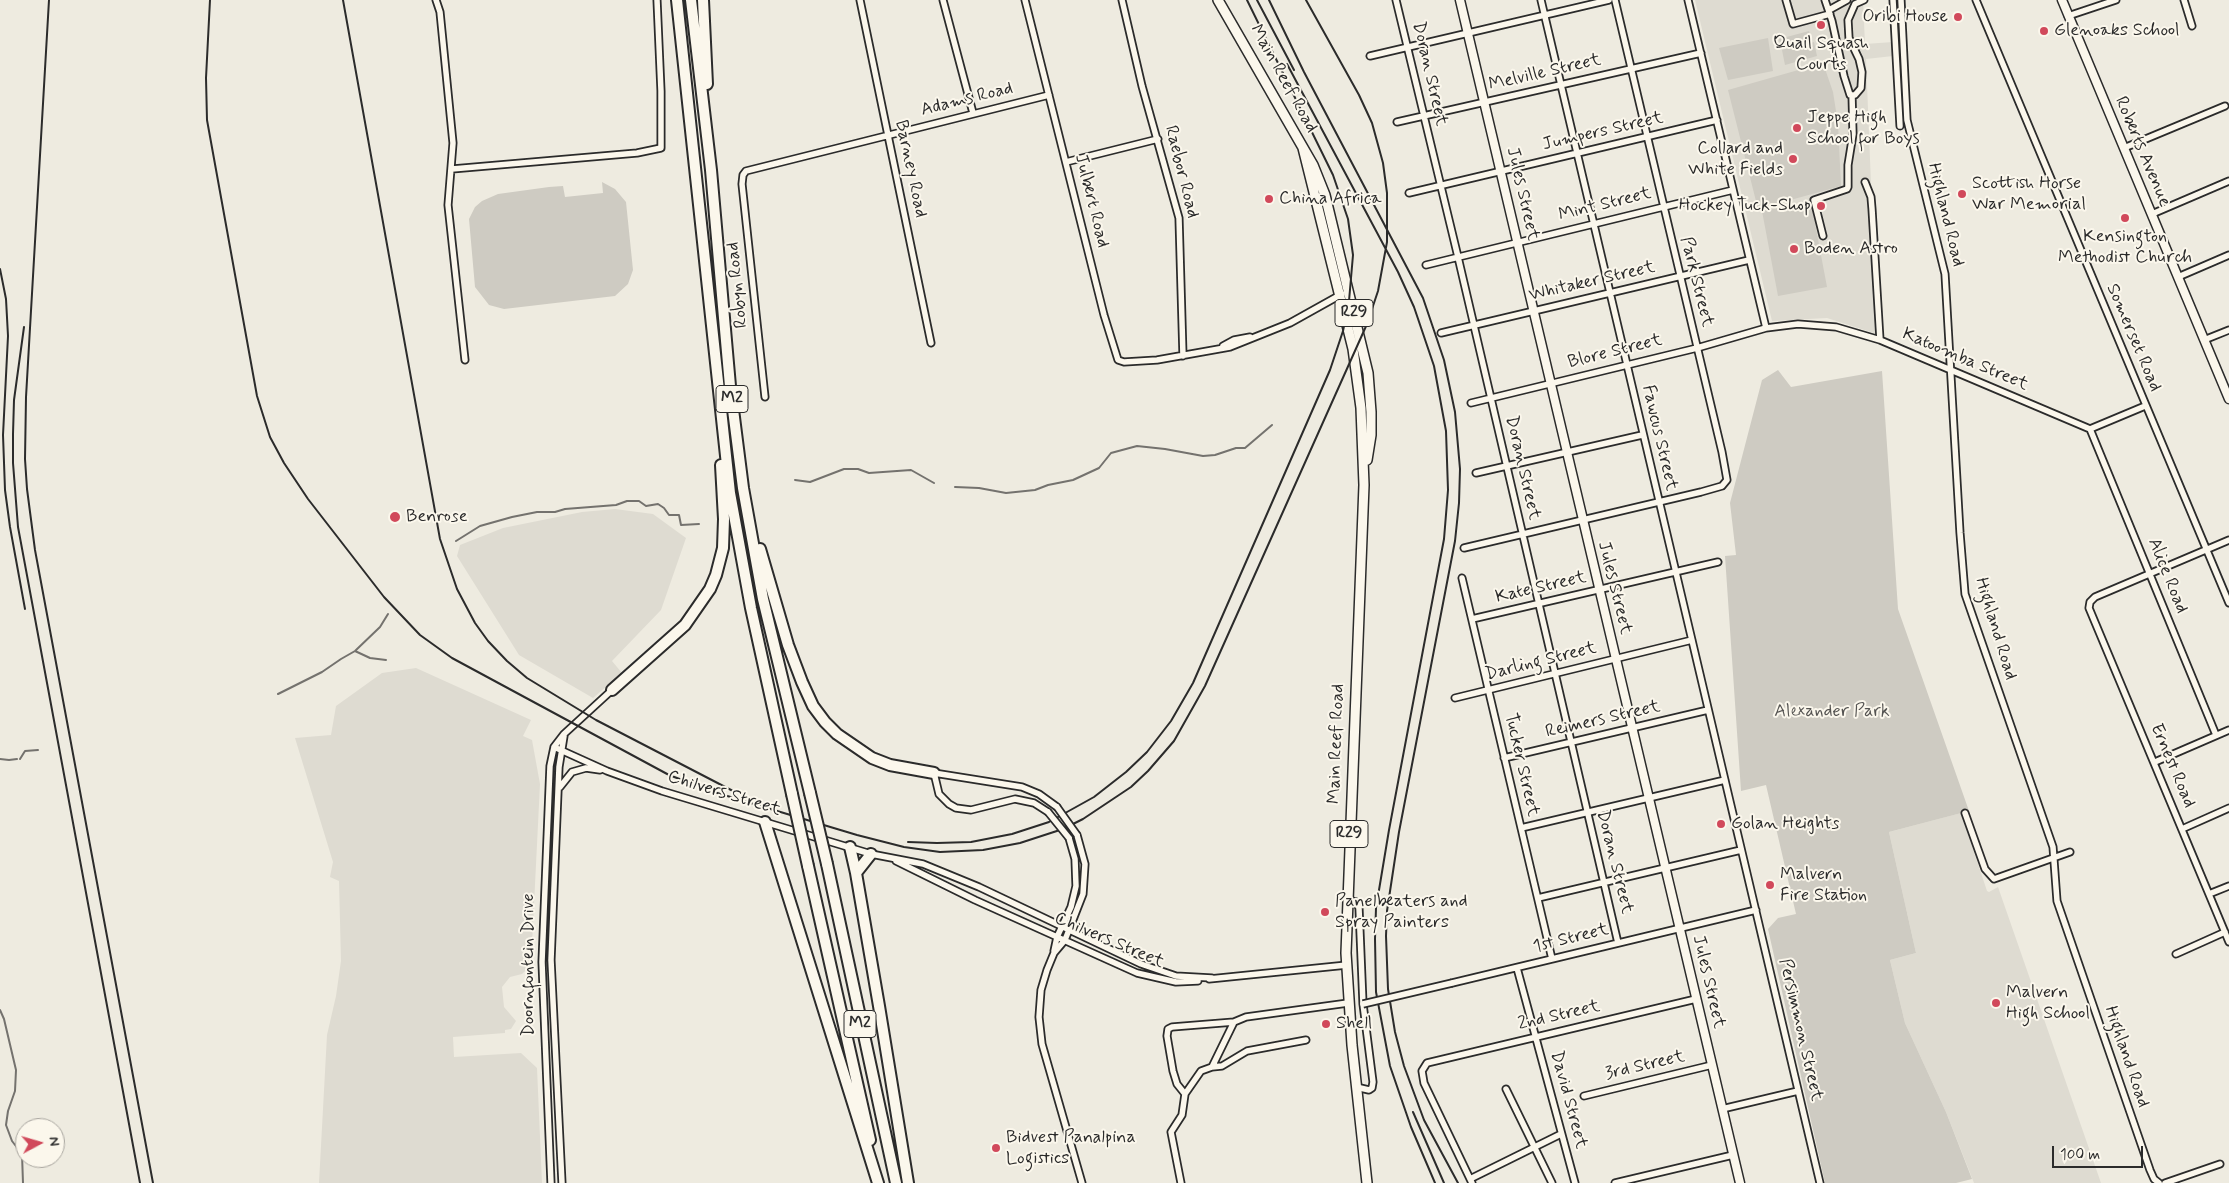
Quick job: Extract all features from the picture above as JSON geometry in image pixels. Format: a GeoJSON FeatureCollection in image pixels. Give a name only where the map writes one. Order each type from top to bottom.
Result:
{"type":"FeatureCollection","features":[{"type":"Feature","properties":{"kind":"highway","name":"M2"},"geometry":{"type":"LineString","coordinates":[[677,0],[730,493],[739,549],[879,1183]]}},
{"type":"Feature","properties":{"kind":"highway","name":"M2"},"geometry":{"type":"LineString","coordinates":[[692,0],[711,170],[730,386],[752,545],[763,599],[827,864],[896,1183]]}},
{"type":"Feature","properties":{"kind":"highway"},"geometry":{"type":"LineString","coordinates":[[703,0],[711,170]]}},
{"type":"Feature","properties":{"kind":"highway"},"geometry":{"type":"LineString","coordinates":[[730,386],[758,543],[788,645],[813,706],[837,734],[872,758],[890,765],[934,773]]}},
{"type":"Feature","properties":{"kind":"highway"},"geometry":{"type":"LineString","coordinates":[[612,690],[685,625],[701,605],[716,575],[724,548],[719,392]]}},
{"type":"Feature","properties":{"kind":"highway"},"geometry":{"type":"LineString","coordinates":[[765,822],[879,1183]]}},
{"type":"Feature","properties":{"kind":"highway"},"geometry":{"type":"LineString","coordinates":[[850,847],[908,1183]]}},
{"type":"Feature","properties":{"kind":"highway"},"geometry":{"type":"LineString","coordinates":[[856,873],[871,854]]}},
{"type":"Feature","properties":{"kind":"main road","name":"Main Reef Road"},"geometry":{"type":"LineString","coordinates":[[1218,0],[1303,148],[1344,294],[1357,327],[1368,373],[1371,404],[1371,435],[1364,485]]}},
{"type":"Feature","properties":{"kind":"main road","name":"Jules Street"},"geometry":{"type":"LineString","coordinates":[[1460,0],[1740,1183]]}},
{"type":"Feature","properties":{"kind":"main road","name":"Roberts Avenue"},"geometry":{"type":"LineString","coordinates":[[2062,0],[2229,399]]}},
{"type":"Feature","properties":{"kind":"main road","name":"Main Reef Road"},"geometry":{"type":"LineString","coordinates":[[1344,294],[1348,331],[1360,394],[1364,485],[1347,900],[1347,965],[1348,1002],[1367,1183]]}},
{"type":"Feature","properties":{"kind":"main road"},"geometry":{"type":"LineString","coordinates":[[1348,331],[1357,327]]}},
{"type":"Feature","properties":{"kind":"street"},"geometry":{"type":"LineString","coordinates":[[436,0],[440,12],[453,144],[448,205],[465,360]]}},
{"type":"Feature","properties":{"kind":"street"},"geometry":{"type":"LineString","coordinates":[[452,169],[637,153],[661,148],[657,0]]}},
{"type":"Feature","properties":{"kind":"street","name":"Barney Road"},"geometry":{"type":"LineString","coordinates":[[860,0],[931,343]]}},
{"type":"Feature","properties":{"kind":"street"},"geometry":{"type":"LineString","coordinates":[[943,0],[972,113]]}},
{"type":"Feature","properties":{"kind":"street","name":"Julbert Road"},"geometry":{"type":"LineString","coordinates":[[1026,0],[1115,355],[1120,362],[1141,362],[1183,356]]}},
{"type":"Feature","properties":{"kind":"street","name":"Raebor Road"},"geometry":{"type":"LineString","coordinates":[[1122,0],[1142,86],[1176,205],[1180,232],[1183,356]]}},
{"type":"Feature","properties":{"kind":"street","name":"Doran Street"},"geometry":{"type":"LineString","coordinates":[[1396,0],[1618,943]]}},
{"type":"Feature","properties":{"kind":"street","name":"Fawcus Street"},"geometry":{"type":"LineString","coordinates":[[1541,0],[1611,292],[1642,436],[1750,884]]}},
{"type":"Feature","properties":{"kind":"street"},"geometry":{"type":"LineString","coordinates":[[1370,56],[1609,0]]}},
{"type":"Feature","properties":{"kind":"street","name":"Park Street"},"geometry":{"type":"LineString","coordinates":[[1615,0],[1662,207],[1727,476],[1725,484],[1717,488],[1658,502]]}},
{"type":"Feature","properties":{"kind":"street"},"geometry":{"type":"LineString","coordinates":[[1688,0],[1766,328]]}},
{"type":"Feature","properties":{"kind":"street"},"geometry":{"type":"LineString","coordinates":[[1786,0],[1793,24],[1830,12],[1847,0]]}},
{"type":"Feature","properties":{"kind":"street"},"geometry":{"type":"LineString","coordinates":[[1823,236],[1814,200],[1847,190],[1848,165],[1853,134],[1852,95],[1848,91],[1830,12],[1825,0]]}},
{"type":"Feature","properties":{"kind":"street"},"geometry":{"type":"LineString","coordinates":[[1852,95],[1860,92],[1862,72],[1859,59],[1849,38],[1848,20],[1853,7],[1863,0]]}},
{"type":"Feature","properties":{"kind":"street"},"geometry":{"type":"LineString","coordinates":[[1893,0],[1900,126]]}},
{"type":"Feature","properties":{"kind":"street","name":"Highland Road"},"geometry":{"type":"LineString","coordinates":[[1901,0],[1907,120],[1944,265],[1965,594],[2055,856],[2057,901],[2150,1170],[2154,1179],[2159,1183]]}},
{"type":"Feature","properties":{"kind":"street","name":"Somerset Road"},"geometry":{"type":"LineString","coordinates":[[1976,0],[2229,603]]}},
{"type":"Feature","properties":{"kind":"street"},"geometry":{"type":"LineString","coordinates":[[2068,16],[2116,0]]}},
{"type":"Feature","properties":{"kind":"street"},"geometry":{"type":"LineString","coordinates":[[2184,0],[2192,26]]}},
{"type":"Feature","properties":{"kind":"street","name":"Melville Street"},"geometry":{"type":"LineString","coordinates":[[1397,122],[1701,53]]}},
{"type":"Feature","properties":{"kind":"street","name":"Adams Road"},"geometry":{"type":"LineString","coordinates":[[746,171],[1049,95]]}},
{"type":"Feature","properties":{"kind":"street"},"geometry":{"type":"LineString","coordinates":[[2124,148],[2225,106]]}},
{"type":"Feature","properties":{"kind":"street","name":"Jumpers Street"},"geometry":{"type":"LineString","coordinates":[[1409,193],[1716,120]]}},
{"type":"Feature","properties":{"kind":"street"},"geometry":{"type":"LineString","coordinates":[[1066,162],[1158,139]]}},
{"type":"Feature","properties":{"kind":"street","name":"Robyn Road"},"geometry":{"type":"LineString","coordinates":[[746,171],[743,175],[742,184],[765,397]]}},
{"type":"Feature","properties":{"kind":"street"},"geometry":{"type":"LineString","coordinates":[[2152,214],[2229,181]]}},
{"type":"Feature","properties":{"kind":"street"},"geometry":{"type":"LineString","coordinates":[[1865,182],[1872,209],[1880,340]]}},
{"type":"Feature","properties":{"kind":"street","name":"Mint Street"},"geometry":{"type":"LineString","coordinates":[[1426,266],[1593,223],[1733,190]]}},
{"type":"Feature","properties":{"kind":"street"},"geometry":{"type":"LineString","coordinates":[[2178,277],[2229,255]]}},
{"type":"Feature","properties":{"kind":"street","name":"Whitaker Street"},"geometry":{"type":"LineString","coordinates":[[1441,333],[1749,260]]}},
{"type":"Feature","properties":{"kind":"street"},"geometry":{"type":"LineString","coordinates":[[1183,356],[1236,345],[1290,323],[1344,294]]}},
{"type":"Feature","properties":{"kind":"street","name":"Katoomba Street"},"geometry":{"type":"LineString","coordinates":[[1766,328],[1798,324],[1823,325],[1880,340],[2090,429]]}},
{"type":"Feature","properties":{"kind":"street","name":"Blore Street"},"geometry":{"type":"LineString","coordinates":[[1471,403],[1697,348],[1766,328]]}},
{"type":"Feature","properties":{"kind":"street"},"geometry":{"type":"LineString","coordinates":[[2204,340],[2229,330]]}},
{"type":"Feature","properties":{"kind":"street"},"geometry":{"type":"LineString","coordinates":[[2090,429],[2145,406]]}},
{"type":"Feature","properties":{"kind":"street","name":"Alice Road"},"geometry":{"type":"LineString","coordinates":[[2090,429],[2216,735]]}},
{"type":"Feature","properties":{"kind":"street"},"geometry":{"type":"LineString","coordinates":[[1476,473],[1642,436]]}},
{"type":"Feature","properties":{"kind":"street"},"geometry":{"type":"LineString","coordinates":[[1464,548],[1658,502]]}},
{"type":"Feature","properties":{"kind":"street"},"geometry":{"type":"LineString","coordinates":[[2149,574],[2229,540]]}},
{"type":"Feature","properties":{"kind":"street","name":"Kate Street"},"geometry":{"type":"LineString","coordinates":[[1472,619],[1718,562]]}},
{"type":"Feature","properties":{"kind":"street","name":"Ernest Road"},"geometry":{"type":"LineString","coordinates":[[2149,574],[2095,597],[2090,602],[2090,614],[2229,942]]}},
{"type":"Feature","properties":{"kind":"street","name":"Tucker Street"},"geometry":{"type":"LineString","coordinates":[[1462,578],[1552,959]]}},
{"type":"Feature","properties":{"kind":"street","name":"Darling Street"},"geometry":{"type":"LineString","coordinates":[[1456,698],[1692,640]]}},
{"type":"Feature","properties":{"kind":"street"},"geometry":{"type":"LineString","coordinates":[[557,748],[564,734],[612,690]]}},
{"type":"Feature","properties":{"kind":"street","name":"Reimers Street"},"geometry":{"type":"LineString","coordinates":[[1504,758],[1708,710]]}},
{"type":"Feature","properties":{"kind":"street"},"geometry":{"type":"LineString","coordinates":[[2154,762],[2229,730]]}},
{"type":"Feature","properties":{"kind":"street","name":"Chilvers Street"},"geometry":{"type":"LineString","coordinates":[[557,748],[607,771],[662,791],[871,854],[923,864],[1164,973],[1183,977],[1212,978]]}},
{"type":"Feature","properties":{"kind":"street","name":"Doornfontein Drive"},"geometry":{"type":"LineString","coordinates":[[557,748],[558,792],[551,960],[562,1183]]}},
{"type":"Feature","properties":{"kind":"street","name":"Doornfontein Drive"},"geometry":{"type":"LineString","coordinates":[[551,1183],[542,962],[550,766],[557,748]]}},
{"type":"Feature","properties":{"kind":"street"},"geometry":{"type":"LineString","coordinates":[[558,792],[561,783],[572,772],[586,768],[607,771]]}},
{"type":"Feature","properties":{"kind":"street"},"geometry":{"type":"LineString","coordinates":[[1054,953],[1069,930],[1080,904],[1085,884],[1083,854],[1077,835],[1057,807],[1039,794],[1022,786],[934,773],[939,794],[956,808],[971,810],[1015,799],[1034,803],[1048,812],[1069,838],[1076,859],[1077,879],[1071,906],[1057,937],[1054,953],[1041,990],[1039,1024],[1042,1044],[1082,1183]]}},
{"type":"Feature","properties":{"kind":"street"},"geometry":{"type":"LineString","coordinates":[[1521,828],[1725,780]]}},
{"type":"Feature","properties":{"kind":"street"},"geometry":{"type":"LineString","coordinates":[[2182,829],[2229,808]]}},
{"type":"Feature","properties":{"kind":"street"},"geometry":{"type":"LineString","coordinates":[[1965,813],[1985,869],[1992,878],[2002,878],[2055,856],[2070,852]]}},
{"type":"Feature","properties":{"kind":"street"},"geometry":{"type":"LineString","coordinates":[[1538,898],[1741,850]]}},
{"type":"Feature","properties":{"kind":"street","name":"Chilvers Street"},"geometry":{"type":"LineString","coordinates":[[890,858],[1137,974],[1156,979],[1182,983],[1212,978],[1347,965]]}},
{"type":"Feature","properties":{"kind":"street","name":"Persimmon Street"},"geometry":{"type":"LineString","coordinates":[[1750,884],[1820,1183]]}},
{"type":"Feature","properties":{"kind":"street"},"geometry":{"type":"LineString","coordinates":[[2209,894],[2229,886]]}},
{"type":"Feature","properties":{"kind":"street"},"geometry":{"type":"LineString","coordinates":[[1347,900],[1356,902],[1359,908],[1363,1004],[1373,1082],[1372,1088],[1369,1090],[1356,1087]]}},
{"type":"Feature","properties":{"kind":"street","name":"1st Street"},"geometry":{"type":"LineString","coordinates":[[1363,1004],[1756,910]]}},
{"type":"Feature","properties":{"kind":"street"},"geometry":{"type":"LineString","coordinates":[[2176,954],[2225,932]]}},
{"type":"Feature","properties":{"kind":"street","name":"David Street"},"geometry":{"type":"LineString","coordinates":[[1517,968],[1575,1183]]}},
{"type":"Feature","properties":{"kind":"street","name":"2nd Street"},"geometry":{"type":"LineString","coordinates":[[1471,1181],[1424,1083],[1422,1071],[1429,1062],[1696,998]]}},
{"type":"Feature","properties":{"kind":"street"},"geometry":{"type":"LineString","coordinates":[[1186,1094],[1177,1084],[1173,1071],[1167,1036],[1168,1029],[1172,1027],[1234,1022],[1246,1017],[1348,1002]]}},
{"type":"Feature","properties":{"kind":"street"},"geometry":{"type":"LineString","coordinates":[[1212,1067],[1234,1022]]}},
{"type":"Feature","properties":{"kind":"street"},"geometry":{"type":"LineString","coordinates":[[1181,1183],[1170,1134],[1182,1115],[1186,1094],[1201,1071],[1222,1066],[1248,1051],[1306,1040]]}},
{"type":"Feature","properties":{"kind":"street","name":"3rd Street"},"geometry":{"type":"LineString","coordinates":[[1584,1096],[1712,1065]]}},
{"type":"Feature","properties":{"kind":"street"},"geometry":{"type":"LineString","coordinates":[[1506,1089],[1552,1183]]}},
{"type":"Feature","properties":{"kind":"street"},"geometry":{"type":"LineString","coordinates":[[1722,1109],[1798,1091]]}},
{"type":"Feature","properties":{"kind":"street"},"geometry":{"type":"LineString","coordinates":[[1471,1181],[1534,1146],[1561,1134]]}},
{"type":"Feature","properties":{"kind":"street"},"geometry":{"type":"LineString","coordinates":[[1615,1183],[1733,1155]]}},
{"type":"Feature","properties":{"kind":"street"},"geometry":{"type":"LineString","coordinates":[[2165,1183],[2220,1164]]}},
{"type":"Feature","properties":{"kind":"shaded area","name":"Jeppe High School for Boys"},"geometry":{"type":"Polygon","coordinates":[[[1695,0],[1863,0],[1865,44],[1893,42],[1893,56],[1866,59],[1877,334],[1827,318],[1772,321],[1695,0]]]}},
{"type":"Feature","properties":{"kind":"shaded area"},"geometry":{"type":"Polygon","coordinates":[[[615,509],[653,514],[686,538],[661,610],[612,661],[622,673],[593,698],[519,655],[457,556],[460,545],[503,528],[582,512],[615,509]]]}},
{"type":"Feature","properties":{"kind":"shaded area"},"geometry":{"type":"Polygon","coordinates":[[[416,668],[531,720],[523,736],[532,740],[540,784],[531,965],[522,974],[510,977],[502,987],[504,1007],[516,1021],[511,1029],[505,1030],[505,1033],[453,1037],[454,1057],[521,1053],[537,1068],[542,1183],[319,1183],[327,1035],[336,996],[341,961],[339,881],[330,877],[333,862],[295,738],[331,735],[336,706],[382,673],[416,668]]]}},
{"type":"Feature","properties":{"kind":"shaded area","name":"Malvern High School"},"geometry":{"type":"Polygon","coordinates":[[[1961,813],[1987,891],[1989,892],[1998,887],[2101,1183],[1974,1183],[1946,1112],[1905,1023],[1890,960],[1916,953],[1889,832],[1961,813]]]}},
{"type":"Feature","properties":{"kind":"green space"},"geometry":{"type":"Polygon","coordinates":[[[1809,31],[1811,41],[1781,49],[1779,39],[1809,31]]]}},
{"type":"Feature","properties":{"kind":"green space"},"geometry":{"type":"Polygon","coordinates":[[[1768,38],[1773,71],[1728,80],[1719,48],[1768,38]]]}},
{"type":"Feature","properties":{"kind":"green space"},"geometry":{"type":"Polygon","coordinates":[[[1814,42],[1817,56],[1785,65],[1782,50],[1814,42]]]}},
{"type":"Feature","properties":{"kind":"green space","name":"Collard and White Fields"},"geometry":{"type":"Polygon","coordinates":[[[1823,63],[1833,92],[1838,124],[1841,186],[1758,209],[1728,90],[1823,63]]]}},
{"type":"Feature","properties":{"kind":"green space"},"geometry":{"type":"Polygon","coordinates":[[[602,182],[615,189],[626,202],[633,270],[628,284],[615,296],[504,309],[489,305],[475,287],[469,219],[475,207],[482,201],[498,194],[549,187],[563,186],[565,197],[603,193],[602,182]]]}},
{"type":"Feature","properties":{"kind":"green space","name":"Boden Astro"},"geometry":{"type":"Polygon","coordinates":[[[1811,202],[1827,287],[1778,296],[1762,211],[1811,202]]]}},
{"type":"Feature","properties":{"kind":"green space","name":"Alexander Park"},"geometry":{"type":"Polygon","coordinates":[[[1778,370],[1791,387],[1882,371],[1898,609],[1969,811],[1889,832],[1916,953],[1890,960],[1905,1023],[1946,1112],[1972,1179],[1956,1183],[1825,1183],[1768,929],[1778,918],[1796,914],[1766,785],[1741,791],[1725,556],[1736,555],[1730,503],[1762,380],[1778,370]]]}},
{"type":"Feature","properties":{"kind":"waterway"},"geometry":{"type":"LineString","coordinates":[[955,487],[979,488],[1006,493],[1035,490],[1048,485],[1073,480],[1099,468],[1111,453],[1137,446],[1203,456],[1215,455],[1236,448],[1245,448],[1272,425]]}},
{"type":"Feature","properties":{"kind":"waterway"},"geometry":{"type":"LineString","coordinates":[[795,480],[810,482],[844,469],[858,469],[869,473],[911,470],[934,483]]}},
{"type":"Feature","properties":{"kind":"waterway"},"geometry":{"type":"LineString","coordinates":[[456,541],[480,526],[512,517],[537,512],[555,512],[565,509],[616,505],[627,501],[639,501],[646,506],[658,504],[669,515],[679,515],[681,525],[699,524]]}},
{"type":"Feature","properties":{"kind":"waterway"},"geometry":{"type":"LineString","coordinates":[[278,694],[322,672],[355,651],[380,627],[388,614]]}},
{"type":"Feature","properties":{"kind":"waterway"},"geometry":{"type":"LineString","coordinates":[[355,651],[370,658],[386,660]]}},
{"type":"Feature","properties":{"kind":"waterway"},"geometry":{"type":"LineString","coordinates":[[20,759],[25,751],[38,750]]}},
{"type":"Feature","properties":{"kind":"waterway"},"geometry":{"type":"LineString","coordinates":[[0,759],[17,759]]}},
{"type":"Feature","properties":{"kind":"waterway"},"geometry":{"type":"LineString","coordinates":[[0,1010],[4,1019],[16,1070],[15,1091],[8,1111],[6,1125],[12,1141],[22,1154],[23,1183]]}},
{"type":"Feature","properties":{"kind":"railway"},"geometry":{"type":"LineString","coordinates":[[49,0],[26,397],[25,459],[27,489],[35,550],[153,1183]]}},
{"type":"Feature","properties":{"kind":"railway"},"geometry":{"type":"LineString","coordinates":[[210,0],[206,78],[207,120],[257,396],[270,437],[284,463],[308,499],[384,597],[420,635],[452,658],[669,775],[714,792],[857,835],[904,847],[940,852],[983,850],[1020,843],[1063,829],[1083,819],[1131,787],[1174,741],[1205,686],[1367,324],[1378,291],[1387,242],[1387,193],[1383,163],[1372,123],[1359,95],[1306,0]]}},
{"type":"Feature","properties":{"kind":"railway"},"geometry":{"type":"LineString","coordinates":[[343,0],[440,539],[457,589],[475,623],[488,641],[527,678],[596,720],[733,791]]}},
{"type":"Feature","properties":{"kind":"railway"},"geometry":{"type":"LineString","coordinates":[[908,842],[971,842],[1012,834],[1049,822],[1094,797],[1126,772],[1147,752],[1171,721],[1193,683],[1330,370],[1343,331],[1349,301],[1353,255],[1348,219],[1333,175],[1247,0]]}},
{"type":"Feature","properties":{"kind":"railway"},"geometry":{"type":"LineString","coordinates":[[1257,0],[1294,70]]}},
{"type":"Feature","properties":{"kind":"railway"},"geometry":{"type":"LineString","coordinates":[[1269,0],[1304,72],[1423,298],[1444,360],[1455,412],[1460,469],[1455,541],[1399,832],[1387,911],[1386,936],[1388,989],[1395,1032],[1404,1066],[1424,1120],[1458,1183]]}},
{"type":"Feature","properties":{"kind":"railway"},"geometry":{"type":"LineString","coordinates":[[1287,64],[1398,272],[1414,307],[1434,366],[1446,431],[1448,490],[1444,539],[1389,830],[1376,908],[1375,939],[1376,992],[1390,1066],[1411,1127],[1435,1183]]}},
{"type":"Feature","properties":{"kind":"railway"},"geometry":{"type":"LineString","coordinates":[[0,269],[6,299],[8,336],[3,435],[5,490],[25,609]]}},
{"type":"Feature","properties":{"kind":"railway"},"geometry":{"type":"LineString","coordinates":[[24,327],[14,400],[13,463],[18,527],[140,1183]]}},
{"type":"Feature","properties":{"kind":"railway"},"geometry":{"type":"LineString","coordinates":[[1413,1112],[1444,1183]]}},
{"type":"Feature","properties":{"kind":"place","name":"Oribi House"},"geometry":{"type":"Point","coordinates":[1958,17]}},
{"type":"Feature","properties":{"kind":"place","name":"Quail Squash Courts"},"geometry":{"type":"Point","coordinates":[1821,25]}},
{"type":"Feature","properties":{"kind":"place","name":"Glenoaks School"},"geometry":{"type":"Point","coordinates":[2044,31]}},
{"type":"Feature","properties":{"kind":"place","name":"Jeppe High School for Boys"},"geometry":{"type":"Point","coordinates":[1797,128]}},
{"type":"Feature","properties":{"kind":"place","name":"Collard and White Fields"},"geometry":{"type":"Point","coordinates":[1793,159]}},
{"type":"Feature","properties":{"kind":"place","name":"Scottish Horse War Memorial"},"geometry":{"type":"Point","coordinates":[1962,194]}},
{"type":"Feature","properties":{"kind":"place","name":"China Africa"},"geometry":{"type":"Point","coordinates":[1269,199]}},
{"type":"Feature","properties":{"kind":"place","name":"Hockey Tuck-Shop"},"geometry":{"type":"Point","coordinates":[1821,206]}},
{"type":"Feature","properties":{"kind":"place","name":"Kensington Methodist Church"},"geometry":{"type":"Point","coordinates":[2125,218]}},
{"type":"Feature","properties":{"kind":"place","name":"Boden Astro"},"geometry":{"type":"Point","coordinates":[1794,249]}},
{"type":"Feature","properties":{"kind":"place","name":"Benrose"},"geometry":{"type":"Point","coordinates":[395,517]}},
{"type":"Feature","properties":{"kind":"place","name":"Golan Heights"},"geometry":{"type":"Point","coordinates":[1721,824]}},
{"type":"Feature","properties":{"kind":"place","name":"Malvern Fire Station"},"geometry":{"type":"Point","coordinates":[1770,885]}},
{"type":"Feature","properties":{"kind":"place","name":"Panelbeaters and Spray Painters"},"geometry":{"type":"Point","coordinates":[1325,912]}},
{"type":"Feature","properties":{"kind":"place","name":"Malvern High School"},"geometry":{"type":"Point","coordinates":[1996,1003]}},
{"type":"Feature","properties":{"kind":"place","name":"Shell"},"geometry":{"type":"Point","coordinates":[1326,1024]}},
{"type":"Feature","properties":{"kind":"place","name":"Bidvest Panalpina Logistics"},"geometry":{"type":"Point","coordinates":[996,1148]}}]}
